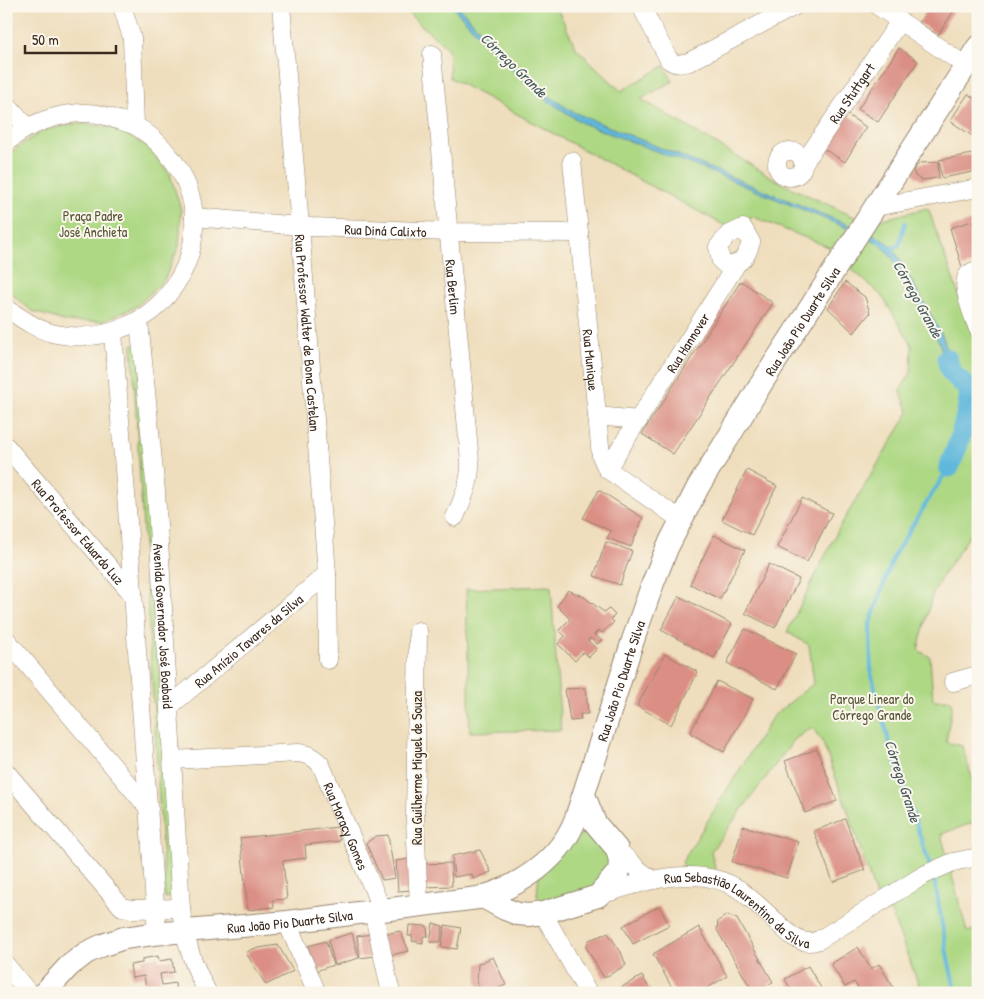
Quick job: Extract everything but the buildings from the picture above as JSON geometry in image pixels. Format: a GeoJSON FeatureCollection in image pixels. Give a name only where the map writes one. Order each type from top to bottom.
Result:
{"type":"FeatureCollection","features":[{"type":"Feature","properties":{"kind":"main road","name":"Rua João Pio Duarte Silva"},"geometry":{"type":"LineString","coordinates":[[44,993],[69,966],[86,953],[124,938],[157,933],[288,922],[483,897],[520,882],[555,852],[569,834],[584,795],[644,607],[664,557],[698,487],[739,418],[972,56]]}},
{"type":"Feature","properties":{"kind":"main road"},"geometry":{"type":"LineString","coordinates":[[584,795],[595,823],[617,849],[620,861],[619,871],[598,896]]}},
{"type":"Feature","properties":{"kind":"main road"},"geometry":{"type":"LineString","coordinates":[[569,834],[580,829],[590,828],[602,832]]}},
{"type":"Feature","properties":{"kind":"main road"},"geometry":{"type":"LineString","coordinates":[[536,870],[532,883],[533,894],[536,904],[543,914]]}},
{"type":"Feature","properties":{"kind":"main road","name":"Rua Sebastião Laurentino da Silva"},"geometry":{"type":"LineString","coordinates":[[483,897],[504,909],[518,914],[543,914],[598,896]]}},
{"type":"Feature","properties":{"kind":"street"},"geometry":{"type":"LineString","coordinates":[[122,6],[132,38],[135,126]]}},
{"type":"Feature","properties":{"kind":"street","name":"Rua Professor Walter de Bona Castelan"},"geometry":{"type":"LineString","coordinates":[[281,6],[327,574],[328,660]]}},
{"type":"Feature","properties":{"kind":"street"},"geometry":{"type":"LineString","coordinates":[[641,6],[669,60],[674,64],[688,62],[795,6]]}},
{"type":"Feature","properties":{"kind":"street"},"geometry":{"type":"LineString","coordinates":[[878,6],[900,21],[972,56]]}},
{"type":"Feature","properties":{"kind":"street","name":"Rua Stuttgart"},"geometry":{"type":"LineString","coordinates":[[803,164],[900,21]]}},
{"type":"Feature","properties":{"kind":"street","name":"Rua Berlim"},"geometry":{"type":"LineString","coordinates":[[432,54],[471,473],[468,489],[455,517]]}},
{"type":"Feature","properties":{"kind":"street"},"geometry":{"type":"LineString","coordinates":[[6,103],[27,127]]}},
{"type":"Feature","properties":{"kind":"street"},"geometry":{"type":"LineString","coordinates":[[6,142],[27,127],[62,114],[99,114],[135,126],[158,142],[176,164],[188,189],[194,217],[191,248],[181,277],[163,302],[139,321],[113,332],[84,337],[55,334],[28,324],[6,308]]}},
{"type":"Feature","properties":{"kind":"street","name":"Rua Munique"},"geometry":{"type":"LineString","coordinates":[[572,161],[601,456],[606,469]]}},
{"type":"Feature","properties":{"kind":"street"},"geometry":{"type":"LineString","coordinates":[[869,215],[978,188]]}},
{"type":"Feature","properties":{"kind":"street","name":"Rua Diná Calixto"},"geometry":{"type":"LineString","coordinates":[[194,217],[300,226],[449,232],[579,232]]}},
{"type":"Feature","properties":{"kind":"street","name":"Rua Hannover"},"geometry":{"type":"LineString","coordinates":[[606,469],[736,265]]}},
{"type":"Feature","properties":{"kind":"street"},"geometry":{"type":"LineString","coordinates":[[978,270],[969,273],[965,286],[978,329]]}},
{"type":"Feature","properties":{"kind":"street","name":"Avenida Governador José Boabaid"},"geometry":{"type":"LineString","coordinates":[[139,321],[156,492],[181,908],[184,932],[199,977],[208,993]]}},
{"type":"Feature","properties":{"kind":"street"},"geometry":{"type":"LineString","coordinates":[[113,332],[157,933]]}},
{"type":"Feature","properties":{"kind":"street"},"geometry":{"type":"LineString","coordinates":[[597,416],[639,420]]}},
{"type":"Feature","properties":{"kind":"street","name":"Rua Professor Eduardo Luz"},"geometry":{"type":"LineString","coordinates":[[6,446],[133,595]]}},
{"type":"Feature","properties":{"kind":"street"},"geometry":{"type":"LineString","coordinates":[[606,469],[681,520]]}},
{"type":"Feature","properties":{"kind":"street"},"geometry":{"type":"LineString","coordinates":[[126,494],[156,492]]}},
{"type":"Feature","properties":{"kind":"street","name":"Rua Anízio Tavares da Silva"},"geometry":{"type":"LineString","coordinates":[[170,706],[327,574]]}},
{"type":"Feature","properties":{"kind":"street","name":"Rua Guilherme Miguel de Souza"},"geometry":{"type":"LineString","coordinates":[[418,631],[415,820],[419,906]]}},
{"type":"Feature","properties":{"kind":"street"},"geometry":{"type":"LineString","coordinates":[[6,639],[149,809]]}},
{"type":"Feature","properties":{"kind":"street"},"geometry":{"type":"LineString","coordinates":[[953,682],[978,674]]}},
{"type":"Feature","properties":{"kind":"street","name":"Rua Moracy Gomes"},"geometry":{"type":"LineString","coordinates":[[173,760],[298,753],[307,754],[315,758],[321,765],[378,911],[392,993]]}},
{"type":"Feature","properties":{"kind":"street"},"geometry":{"type":"LineString","coordinates":[[6,772],[118,903],[126,909],[181,908]]}},
{"type":"Feature","properties":{"kind":"street"},"geometry":{"type":"LineString","coordinates":[[617,849],[639,870],[653,880]]}},
{"type":"Feature","properties":{"kind":"street","name":"Rua Sebastião Laurentino da Silva"},"geometry":{"type":"LineString","coordinates":[[598,896],[642,882],[670,877],[697,876],[717,880],[738,889],[792,936],[810,944],[924,875],[953,862],[978,857]]}},
{"type":"Feature","properties":{"kind":"street"},"geometry":{"type":"LineString","coordinates":[[543,914],[588,993]]}},
{"type":"Feature","properties":{"kind":"street"},"geometry":{"type":"LineString","coordinates":[[288,922],[317,993]]}},
{"type":"Feature","properties":{"kind":"street"},"geometry":{"type":"LineString","coordinates":[[6,965],[29,993]]}},
{"type":"Feature","properties":{"kind":"green space"},"geometry":{"type":"Polygon","coordinates":[[[400,6],[556,6],[576,48],[621,91],[664,66],[673,81],[641,99],[783,184],[857,218],[836,250],[751,216],[744,236],[450,78],[448,49],[400,6]]]}},
{"type":"Feature","properties":{"kind":"green space","name":"Praça Padre José Anchieta"},"geometry":{"type":"Polygon","coordinates":[[[78,123],[114,128],[147,146],[170,174],[181,210],[179,246],[164,280],[137,306],[104,321],[67,322],[32,311],[6,289],[6,159],[11,152],[42,131],[78,123]]]}},
{"type":"Feature","properties":{"kind":"green space","name":"Parque Linear do Córrego Grande"},"geometry":{"type":"Polygon","coordinates":[[[928,208],[978,349],[978,523],[941,578],[932,596],[918,650],[930,657],[933,700],[951,700],[952,706],[946,742],[962,746],[978,797],[978,821],[941,834],[967,932],[977,929],[978,933],[978,993],[922,993],[890,910],[882,915],[850,817],[823,743],[812,727],[794,740],[711,851],[716,872],[686,869],[682,862],[773,716],[814,683],[809,645],[787,632],[839,528],[909,412],[900,391],[911,373],[912,345],[882,296],[848,266],[875,221],[928,208]]]}},
{"type":"Feature","properties":{"kind":"green space"},"geometry":{"type":"Polygon","coordinates":[[[138,343],[174,897],[165,898],[132,345],[138,343]]]}},
{"type":"Feature","properties":{"kind":"green space"},"geometry":{"type":"Polygon","coordinates":[[[551,586],[561,730],[470,732],[466,589],[551,586]]]}},
{"type":"Feature","properties":{"kind":"green space"},"geometry":{"type":"Polygon","coordinates":[[[584,833],[600,834],[615,868],[596,892],[545,909],[537,895],[539,872],[571,838],[584,833]]]}},
{"type":"Feature","properties":{"kind":"water"},"geometry":{"type":"Polygon","coordinates":[[[452,6],[458,6],[501,53],[540,90],[573,112],[878,237],[888,243],[896,253],[943,337],[952,370],[968,392],[969,411],[952,469],[949,467],[967,407],[965,394],[948,373],[939,342],[893,259],[882,246],[864,235],[708,171],[582,123],[541,96],[501,59],[452,6]]]}},
{"type":"Feature","properties":{"kind":"waterway"},"geometry":{"type":"LineString","coordinates":[[890,250],[899,245],[905,223]]}},
{"type":"Feature","properties":{"kind":"waterway","name":"Córrego Grande"},"geometry":{"type":"LineString","coordinates":[[947,359],[951,372],[970,390],[962,429],[949,467]]}},
{"type":"Feature","properties":{"kind":"waterway","name":"Córrego Grande"},"geometry":{"type":"LineString","coordinates":[[930,866],[891,749],[871,673],[870,624],[894,555],[949,467]]}},
{"type":"Feature","properties":{"kind":"waterway","name":"Córrego Grande"},"geometry":{"type":"LineString","coordinates":[[934,877],[948,959],[956,993]]}}]}
